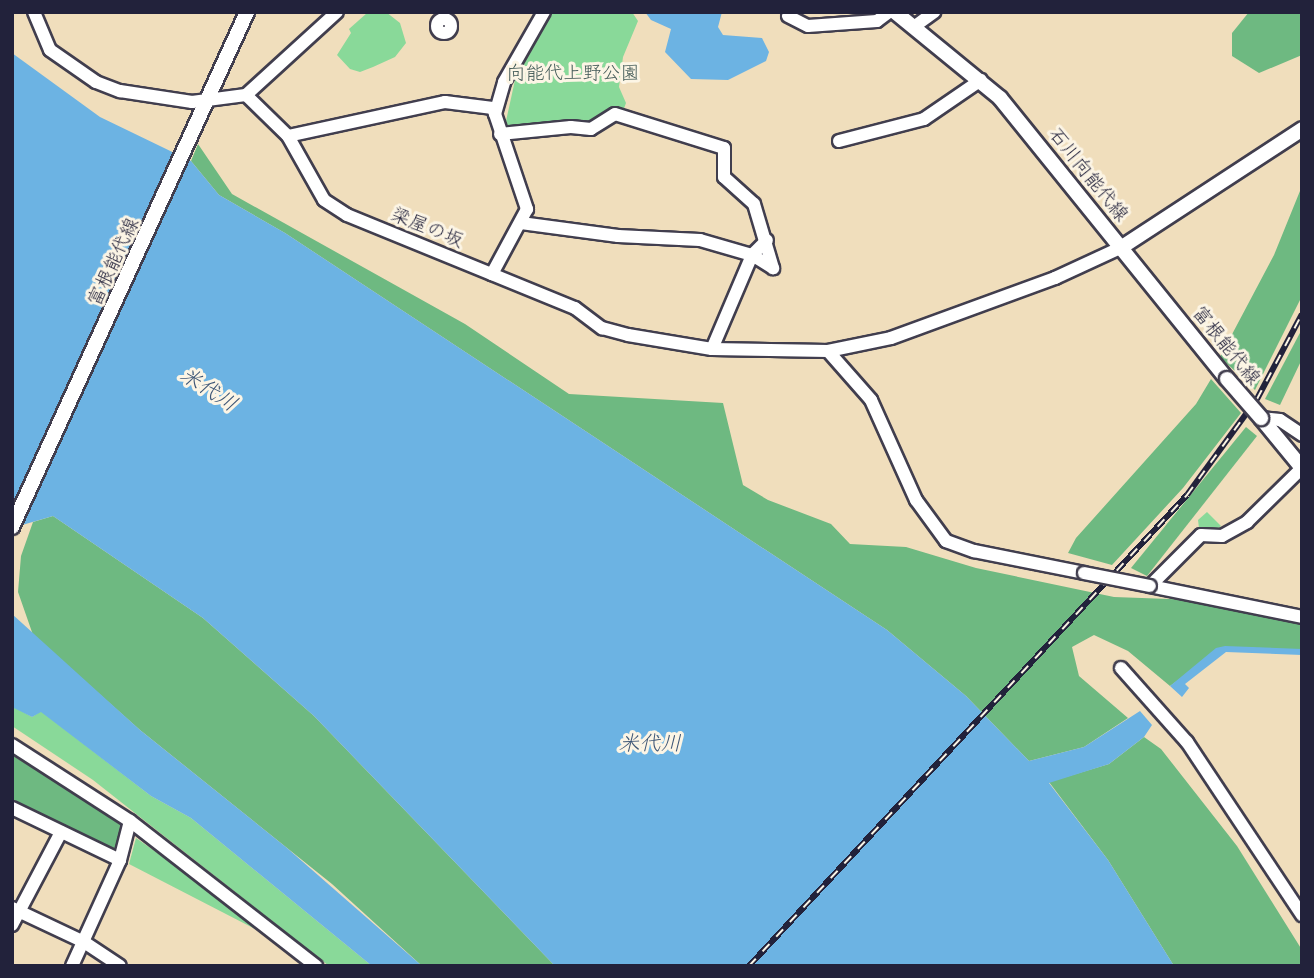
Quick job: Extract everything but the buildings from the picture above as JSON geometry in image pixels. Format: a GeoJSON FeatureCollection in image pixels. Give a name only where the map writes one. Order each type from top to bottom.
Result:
{"type":"FeatureCollection","features":[{"type":"Feature","properties":{"kind":"main road","name":"富根能代線"},"geometry":{"type":"LineString","coordinates":[[12,527],[210,101],[247,12]]}},
{"type":"Feature","properties":{"kind":"main road","name":"石川向能代線"},"geometry":{"type":"LineString","coordinates":[[895,12],[981,80],[1122,247],[1302,129]]}},
{"type":"Feature","properties":{"kind":"main road","name":"富根能代線"},"geometry":{"type":"LineString","coordinates":[[1122,247],[1302,468]]}},
{"type":"Feature","properties":{"kind":"street"},"geometry":{"type":"LineString","coordinates":[[34,12],[50,50],[96,82],[120,91],[210,101],[246,95],[337,12]]}},
{"type":"Feature","properties":{"kind":"street"},"geometry":{"type":"LineString","coordinates":[[443,21],[453,12]]}},
{"type":"Feature","properties":{"kind":"street"},"geometry":{"type":"LineString","coordinates":[[495,114],[504,82],[544,12]]}},
{"type":"Feature","properties":{"kind":"street"},"geometry":{"type":"LineString","coordinates":[[788,16],[808,26],[877,21],[889,12]]}},
{"type":"Feature","properties":{"kind":"street"},"geometry":{"type":"LineString","coordinates":[[915,26],[934,12]]}},
{"type":"Feature","properties":{"kind":"street"},"geometry":{"type":"LineString","coordinates":[[839,141],[924,119],[981,80]]}},
{"type":"Feature","properties":{"kind":"street","name":"梁屋の坂"},"geometry":{"type":"LineString","coordinates":[[246,95],[288,136],[324,200],[384,232],[575,308],[584,319],[628,335],[712,349],[828,351],[891,338],[1055,278],[1122,247]]}},
{"type":"Feature","properties":{"kind":"street"},"geometry":{"type":"LineString","coordinates":[[288,136],[445,102],[481,103],[493,108],[527,209],[492,274]]}},
{"type":"Feature","properties":{"kind":"street"},"geometry":{"type":"LineString","coordinates":[[500,134],[591,129],[615,114],[724,148],[724,177],[754,204],[767,240],[773,268],[752,255],[701,240],[618,236],[521,223]]}},
{"type":"Feature","properties":{"kind":"street"},"geometry":{"type":"LineString","coordinates":[[712,349],[752,255],[767,240]]}},
{"type":"Feature","properties":{"kind":"street"},"geometry":{"type":"LineString","coordinates":[[828,351],[871,400],[916,500],[946,541],[974,551],[1302,617]]}},
{"type":"Feature","properties":{"kind":"street"},"geometry":{"type":"LineString","coordinates":[[1261,418],[1280,419],[1302,435]]}},
{"type":"Feature","properties":{"kind":"street"},"geometry":{"type":"LineString","coordinates":[[1150,586],[1201,536],[1222,536],[1247,522],[1302,468]]}},
{"type":"Feature","properties":{"kind":"street"},"geometry":{"type":"LineString","coordinates":[[1121,668],[1173,724],[1302,915]]}},
{"type":"Feature","properties":{"kind":"street"},"geometry":{"type":"LineString","coordinates":[[12,745],[130,821],[314,965]]}},
{"type":"Feature","properties":{"kind":"street"},"geometry":{"type":"LineString","coordinates":[[12,808],[120,860]]}},
{"type":"Feature","properties":{"kind":"street"},"geometry":{"type":"LineString","coordinates":[[72,966],[120,860],[130,821]]}},
{"type":"Feature","properties":{"kind":"street"},"geometry":{"type":"LineString","coordinates":[[12,925],[16,910],[61,832]]}},
{"type":"Feature","properties":{"kind":"street"},"geometry":{"type":"LineString","coordinates":[[16,910],[84,942],[120,966]]}},
{"type":"Feature","properties":{"kind":"green space"},"geometry":{"type":"Polygon","coordinates":[[[386,12],[400,23],[406,43],[395,57],[360,72],[350,69],[337,55],[351,33],[349,29],[367,13],[386,12]]]}},
{"type":"Feature","properties":{"kind":"green space","name":"向能代上野公園"},"geometry":{"type":"Polygon","coordinates":[[[552,12],[632,12],[638,21],[623,57],[619,87],[626,103],[622,114],[590,125],[565,121],[510,132],[506,121],[515,80],[552,12]]]}},
{"type":"Feature","properties":{"kind":"green space"},"geometry":{"type":"Polygon","coordinates":[[[1249,12],[1302,12],[1302,55],[1259,73],[1232,56],[1232,33],[1249,12]]]}},
{"type":"Feature","properties":{"kind":"green space"},"geometry":{"type":"Polygon","coordinates":[[[198,144],[232,194],[465,324],[569,394],[723,403],[743,485],[768,500],[831,524],[850,544],[906,547],[976,568],[1114,597],[1197,600],[1302,624],[1302,651],[1240,647],[1214,654],[1170,686],[1128,651],[1094,635],[1072,647],[1079,676],[1128,718],[1084,747],[1029,761],[966,696],[887,630],[285,233],[219,195],[191,161],[198,144]]]}},
{"type":"Feature","properties":{"kind":"green space"},"geometry":{"type":"Polygon","coordinates":[[[1302,186],[1302,296],[1255,390],[1220,357],[1274,255],[1302,186]]]}},
{"type":"Feature","properties":{"kind":"green space"},"geometry":{"type":"Polygon","coordinates":[[[1302,329],[1302,359],[1280,405],[1265,399],[1302,329]]]}},
{"type":"Feature","properties":{"kind":"green space"},"geometry":{"type":"Polygon","coordinates":[[[1211,379],[1241,413],[1183,488],[1112,565],[1068,553],[1076,538],[1196,404],[1211,379]]]}},
{"type":"Feature","properties":{"kind":"green space"},"geometry":{"type":"Polygon","coordinates":[[[1246,427],[1257,436],[1147,576],[1131,568],[1246,427]]]}},
{"type":"Feature","properties":{"kind":"green space"},"geometry":{"type":"Polygon","coordinates":[[[1207,512],[1221,526],[1213,532],[1199,528],[1198,520],[1207,512]]]}},
{"type":"Feature","properties":{"kind":"green space"},"geometry":{"type":"Polygon","coordinates":[[[53,516],[203,618],[314,716],[555,966],[422,966],[332,884],[140,730],[33,635],[18,592],[21,556],[33,522],[53,516]]]}},
{"type":"Feature","properties":{"kind":"green space"},"geometry":{"type":"Polygon","coordinates":[[[13,706],[32,717],[41,711],[151,796],[191,818],[372,966],[329,966],[93,780],[12,726],[13,706]]]}},
{"type":"Feature","properties":{"kind":"green space"},"geometry":{"type":"Polygon","coordinates":[[[1144,737],[1161,749],[1237,846],[1302,950],[1302,966],[1174,966],[1108,860],[1049,782],[1109,764],[1144,737]]]}},
{"type":"Feature","properties":{"kind":"green space"},"geometry":{"type":"Polygon","coordinates":[[[12,755],[125,825],[116,855],[12,804],[12,755]]]}},
{"type":"Feature","properties":{"kind":"green space"},"geometry":{"type":"Polygon","coordinates":[[[136,838],[226,901],[307,966],[259,931],[129,864],[136,838]]]}},
{"type":"Feature","properties":{"kind":"water"},"geometry":{"type":"Polygon","coordinates":[[[645,12],[722,12],[718,27],[723,35],[762,38],[769,52],[766,61],[728,80],[691,79],[665,52],[671,29],[651,20],[645,12]]]}},
{"type":"Feature","properties":{"kind":"water","name":"米代川"},"geometry":{"type":"Polygon","coordinates":[[[12,53],[100,117],[191,161],[219,195],[285,233],[887,630],[966,696],[1029,761],[1084,747],[1140,711],[1152,725],[1144,737],[1109,764],[1049,783],[1108,860],[1174,966],[555,966],[314,716],[203,618],[53,516],[12,528],[12,53]]]}},
{"type":"Feature","properties":{"kind":"water"},"geometry":{"type":"Polygon","coordinates":[[[12,614],[140,730],[287,848],[422,966],[372,966],[191,818],[151,796],[41,712],[32,717],[12,707],[12,614]]]}},
{"type":"Feature","properties":{"kind":"water"},"geometry":{"type":"Polygon","coordinates":[[[1225,646],[1302,649],[1302,655],[1226,652],[1185,684],[1189,688],[1182,697],[1170,686],[1216,648],[1225,646]]]}},
{"type":"Feature","properties":{"kind":"railway"},"geometry":{"type":"LineString","coordinates":[[749,966],[1187,495],[1257,399],[1302,314]]}}]}
